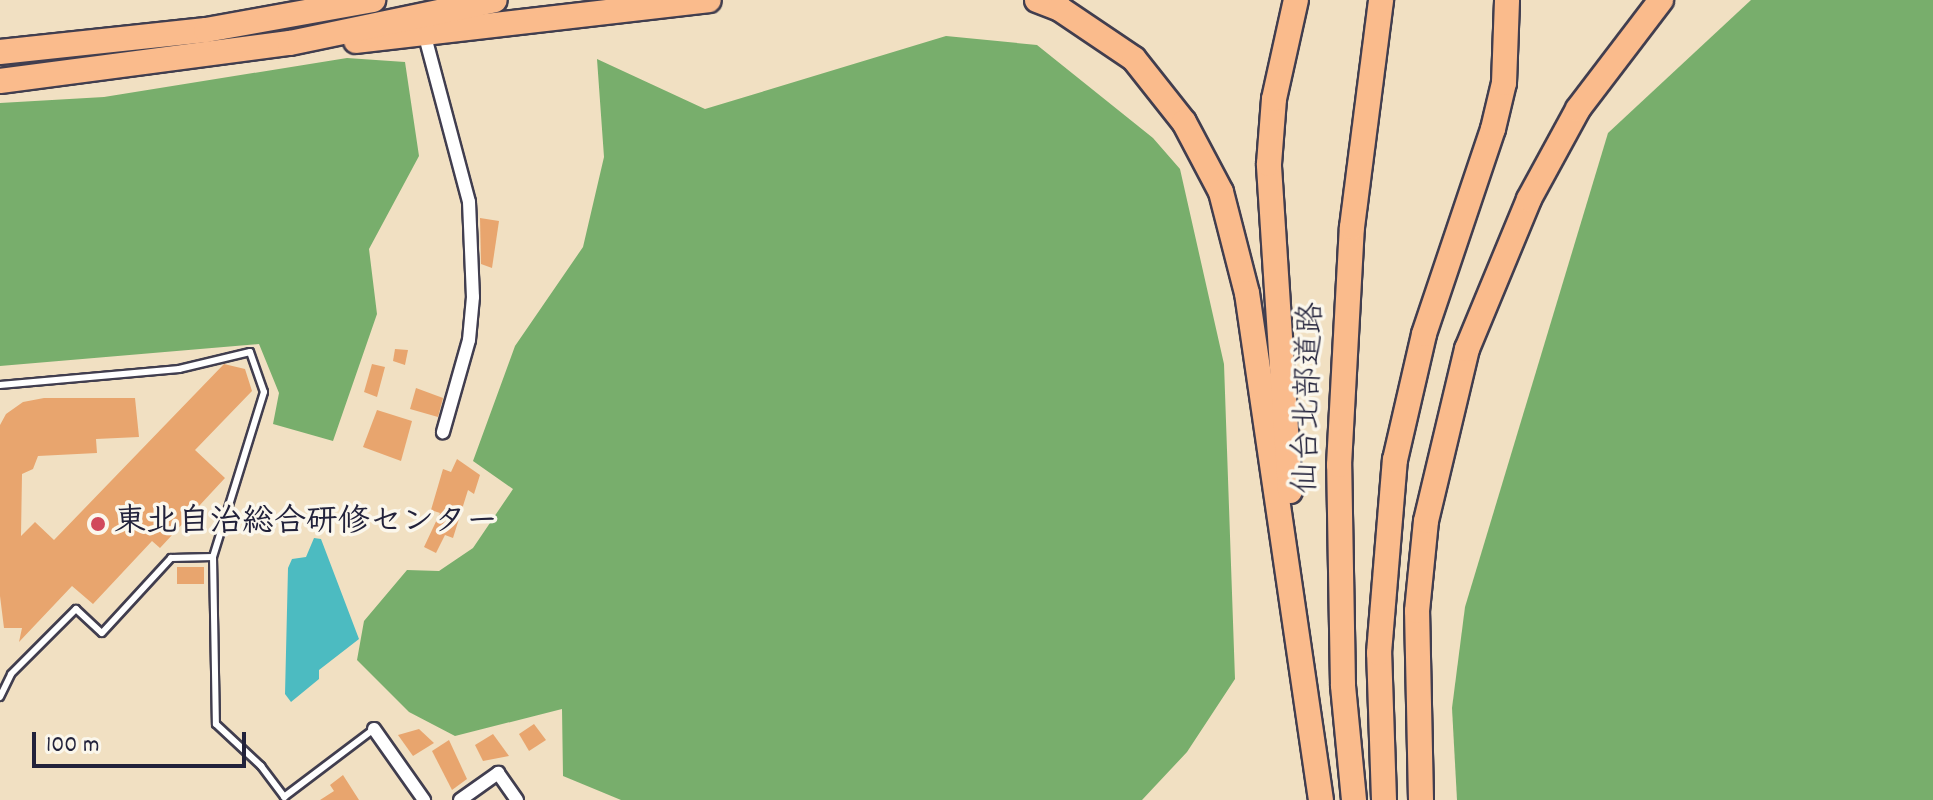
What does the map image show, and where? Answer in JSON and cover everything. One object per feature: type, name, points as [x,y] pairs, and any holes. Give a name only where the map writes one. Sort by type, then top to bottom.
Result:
[{"type":"highway","points":[[131,39],[317,0]]},
{"type":"highway","points":[[0,52],[131,39],[373,0]]},
{"type":"highway","points":[[0,81],[290,43],[495,0]]},
{"type":"highway","points":[[290,43],[377,41],[709,0]]},
{"type":"highway","points":[[1037,0],[1072,16],[1134,59],[1184,122],[1221,192],[1247,293],[1321,800]]},
{"type":"highway","points":[[1296,0],[1274,99],[1269,230],[1301,653]]},
{"type":"highway","name":"仙台北部道路","points":[[1354,800],[1338,581],[1340,435],[1352,227],[1381,0]]},
{"type":"highway","points":[[1384,800],[1379,653],[1395,460],[1424,334],[1493,129],[1508,38],[1507,0]]},
{"type":"highway","points":[[1421,800],[1417,611],[1425,536],[1444,431],[1467,349],[1529,199],[1571,122],[1619,50],[1661,0]]},
{"type":"street","points":[[427,44],[469,202],[473,297],[469,340],[443,432]]},
{"type":"street","points":[[374,729],[424,800]]},
{"type":"street","points":[[460,800],[498,773],[517,800]]},
{"type":"lane","points":[[0,385],[179,369],[250,352],[264,392],[213,557],[216,724],[261,766],[284,797],[374,729]]},
{"type":"lane","points":[[0,697],[11,674],[76,609],[102,633],[171,558],[213,557]]},
{"type":"green space","points":[[1751,0],[1933,0],[1933,800],[1457,800],[1452,708],[1465,607],[1608,133]]},
{"type":"green space","points":[[946,36],[1037,45],[1153,138],[1180,169],[1224,364],[1235,679],[1187,752],[1142,800],[621,800],[563,776],[562,709],[455,736],[409,712],[357,660],[364,621],[407,570],[439,571],[473,548],[513,489],[473,461],[515,346],[583,247],[604,157],[597,59],[705,109]]},
{"type":"green space","points":[[347,58],[405,62],[419,156],[369,249],[377,314],[333,441],[273,424],[279,393],[259,344],[0,366],[0,103],[104,97]]},
{"type":"water","points":[[314,538],[321,539],[359,639],[319,670],[319,679],[291,702],[285,694],[288,568],[292,559],[306,557]]},
{"type":"building","points":[[480,218],[499,221],[492,268],[481,264]]},
{"type":"building","points":[[395,349],[408,350],[405,365],[393,361]]},
{"type":"building","points":[[224,364],[245,369],[252,391],[195,450],[225,478],[160,548],[152,541],[93,604],[72,586],[19,642],[22,628],[4,628],[0,596],[0,425],[6,414],[23,402],[44,398],[135,398],[139,437],[96,439],[97,453],[38,456],[33,469],[22,474],[21,536],[35,522],[54,540]]},
{"type":"building","points":[[372,364],[385,367],[377,397],[364,392]]},
{"type":"building","points":[[416,388],[443,398],[438,417],[410,409]]},
{"type":"building","points":[[377,410],[412,421],[401,461],[363,447]]},
{"type":"building","points":[[457,459],[480,475],[474,494],[468,490],[453,538],[445,535],[436,553],[424,547],[440,513],[431,510],[443,469],[451,472]]},
{"type":"building","points":[[177,567],[204,567],[204,584],[177,584]]},
{"type":"building","points":[[534,724],[546,740],[529,751],[519,734]]},
{"type":"building","points":[[419,729],[434,743],[413,756],[398,735]]},
{"type":"building","points":[[493,734],[509,756],[483,761],[475,745]]},
{"type":"building","points":[[449,740],[467,779],[452,790],[432,751]]},
{"type":"building","points":[[343,775],[359,800],[320,800],[334,791],[330,785]]},
{"type":"place","name":"東北自治総合研修センター","points":[[98,524]]}]
